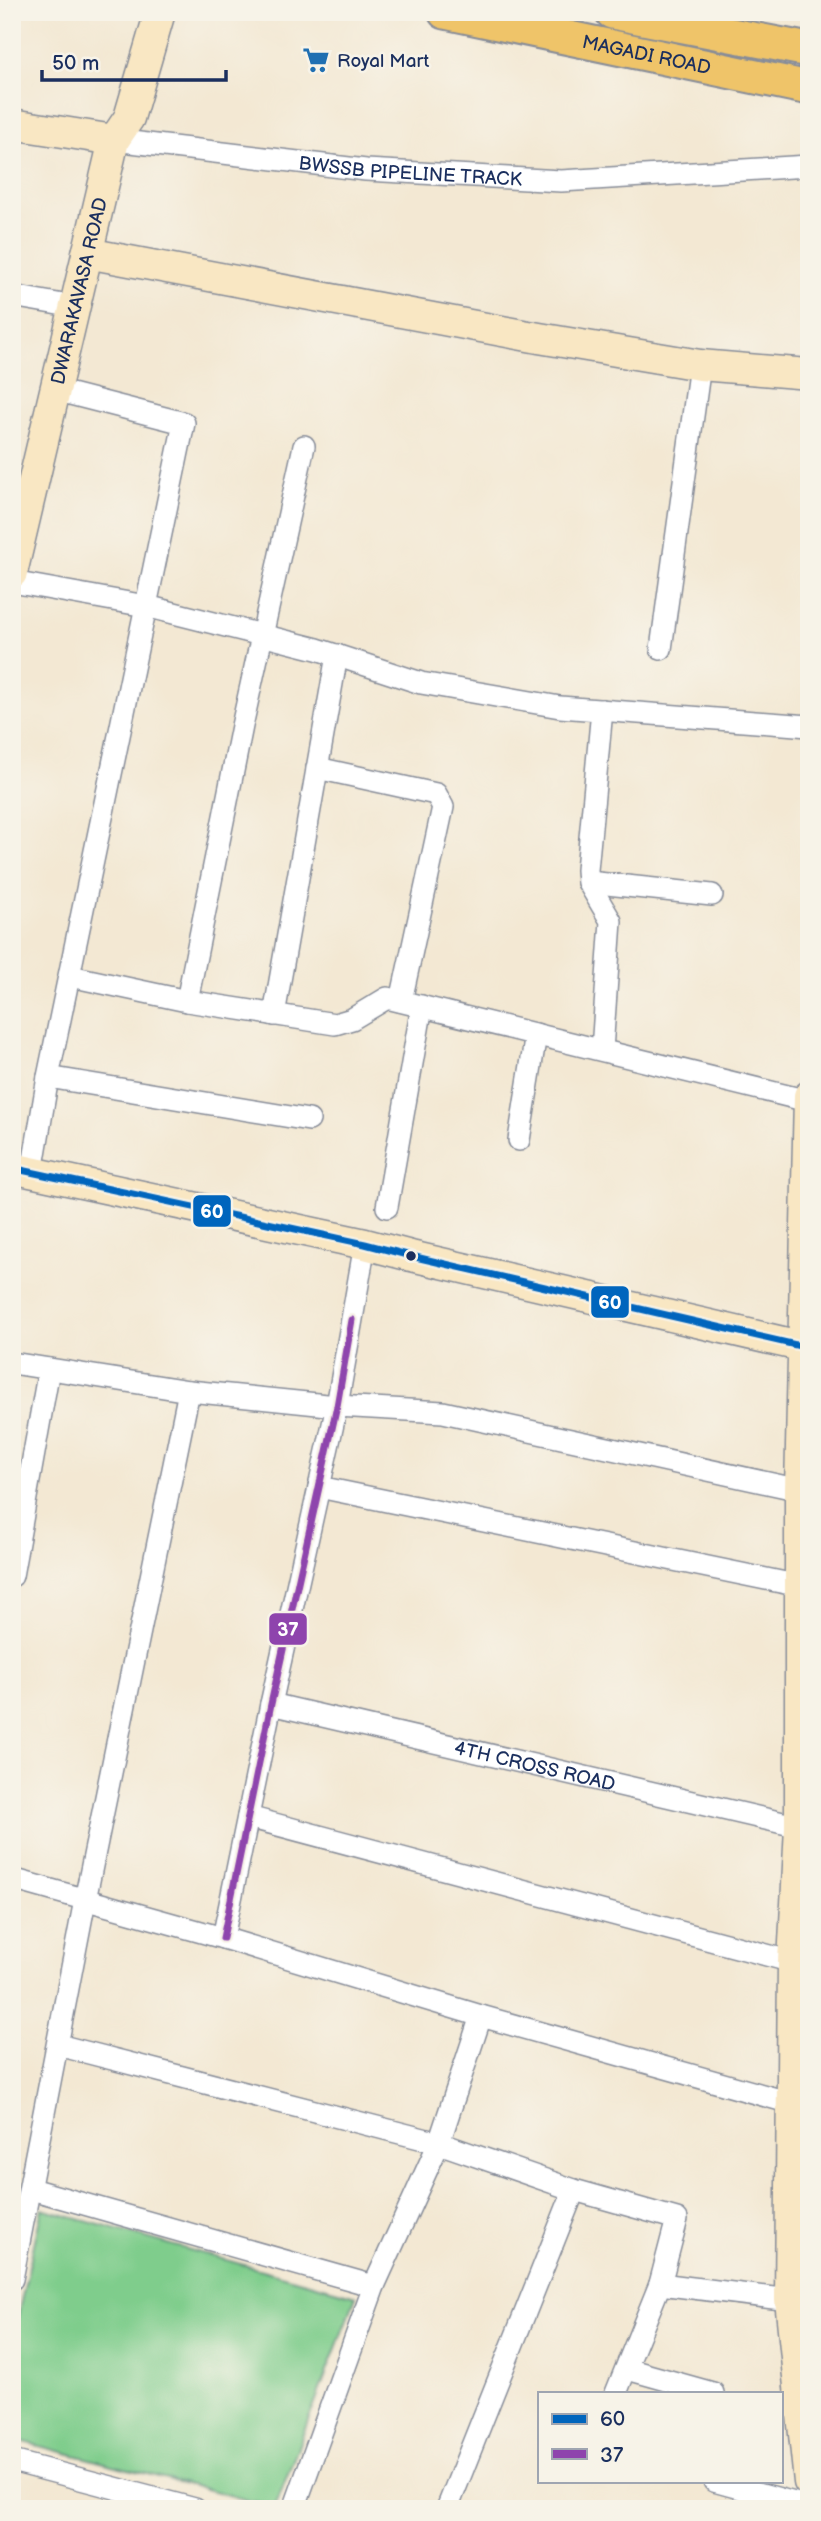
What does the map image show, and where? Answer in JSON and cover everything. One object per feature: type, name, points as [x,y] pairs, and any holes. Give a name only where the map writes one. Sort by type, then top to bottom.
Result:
[{"type":"main road","name":"MAGADI ROAD","points":[[445,12],[809,88]]},
{"type":"main road","name":"MAGADI ROAD","points":[[612,12],[809,50]]},
{"type":"street","name":"DWARAKAVASA ROAD","points":[[12,573],[114,140],[129,118],[160,12]]},
{"type":"street","name":"BWSSB PIPELINE TRACK","points":[[12,124],[114,140],[366,170],[561,181],[809,166]]},
{"type":"street","points":[[87,253],[539,338],[700,365],[809,374]]},
{"type":"street","points":[[12,296],[75,307]]},
{"type":"street","points":[[661,649],[700,365]]},
{"type":"street","points":[[55,390],[184,423],[70,976],[48,1077],[22,1170],[365,1244],[806,1348]]},
{"type":"street","points":[[187,1001],[261,635],[304,446]]},
{"type":"street","points":[[12,582],[146,606],[337,655],[421,683],[560,707],[809,726]]},
{"type":"street","points":[[274,1015],[337,655]]},
{"type":"street","points":[[602,710],[587,870],[588,882],[611,921],[602,1050]]},
{"type":"street","points":[[317,768],[436,794],[443,807],[401,1001]]},
{"type":"street","points":[[588,882],[712,895]]},
{"type":"street","points":[[70,976],[187,1001],[335,1024],[352,1019],[387,998],[602,1050],[808,1108],[806,1348],[800,1490],[800,1586],[805,1699],[793,1962],[791,2103],[800,2249],[790,2300],[791,2415],[809,2482]]},
{"type":"street","points":[[387,1207],[422,1006]]},
{"type":"street","points":[[519,1140],[536,1034]]},
{"type":"street","points":[[48,1077],[309,1120]]},
{"type":"street","points":[[223,1938],[337,1406],[365,1244]]},
{"type":"street","points":[[12,1363],[189,1391],[337,1406],[443,1412],[800,1490]]},
{"type":"street","points":[[12,1576],[49,1369]]},
{"type":"street","points":[[12,2279],[85,1900],[189,1391]]},
{"type":"street","points":[[319,1487],[800,1586]]},
{"type":"street","name":"4TH CROSS ROAD","points":[[271,1704],[800,1827]]},
{"type":"street","points":[[248,1817],[793,1962]]},
{"type":"street","points":[[12,1879],[791,2103]]},
{"type":"street","points":[[294,2509],[374,2286],[439,2143],[481,2016]]},
{"type":"street","points":[[58,2045],[439,2143],[574,2190],[677,2219],[660,2284],[616,2392]]},
{"type":"street","points":[[31,2189],[374,2286]]},
{"type":"street","points":[[447,2509],[574,2190]]},
{"type":"street","points":[[660,2284],[790,2300]]},
{"type":"street","points":[[626,2369],[709,2392]]},
{"type":"street","points":[[12,2461],[195,2509]]},
{"type":"street","points":[[718,2482],[809,2507]]},
{"type":"green space","points":[[42,2209],[356,2296],[275,2507],[12,2439],[12,2341]]},
{"type":"transit line","name":"60","points":[[12,1168],[365,1244],[809,1348]]},
{"type":"transit line","name":"37","points":[[223,1938],[337,1406],[352,1320]]},
{"type":"place","name":"Royal Mart","points":[[316,60]]}]
